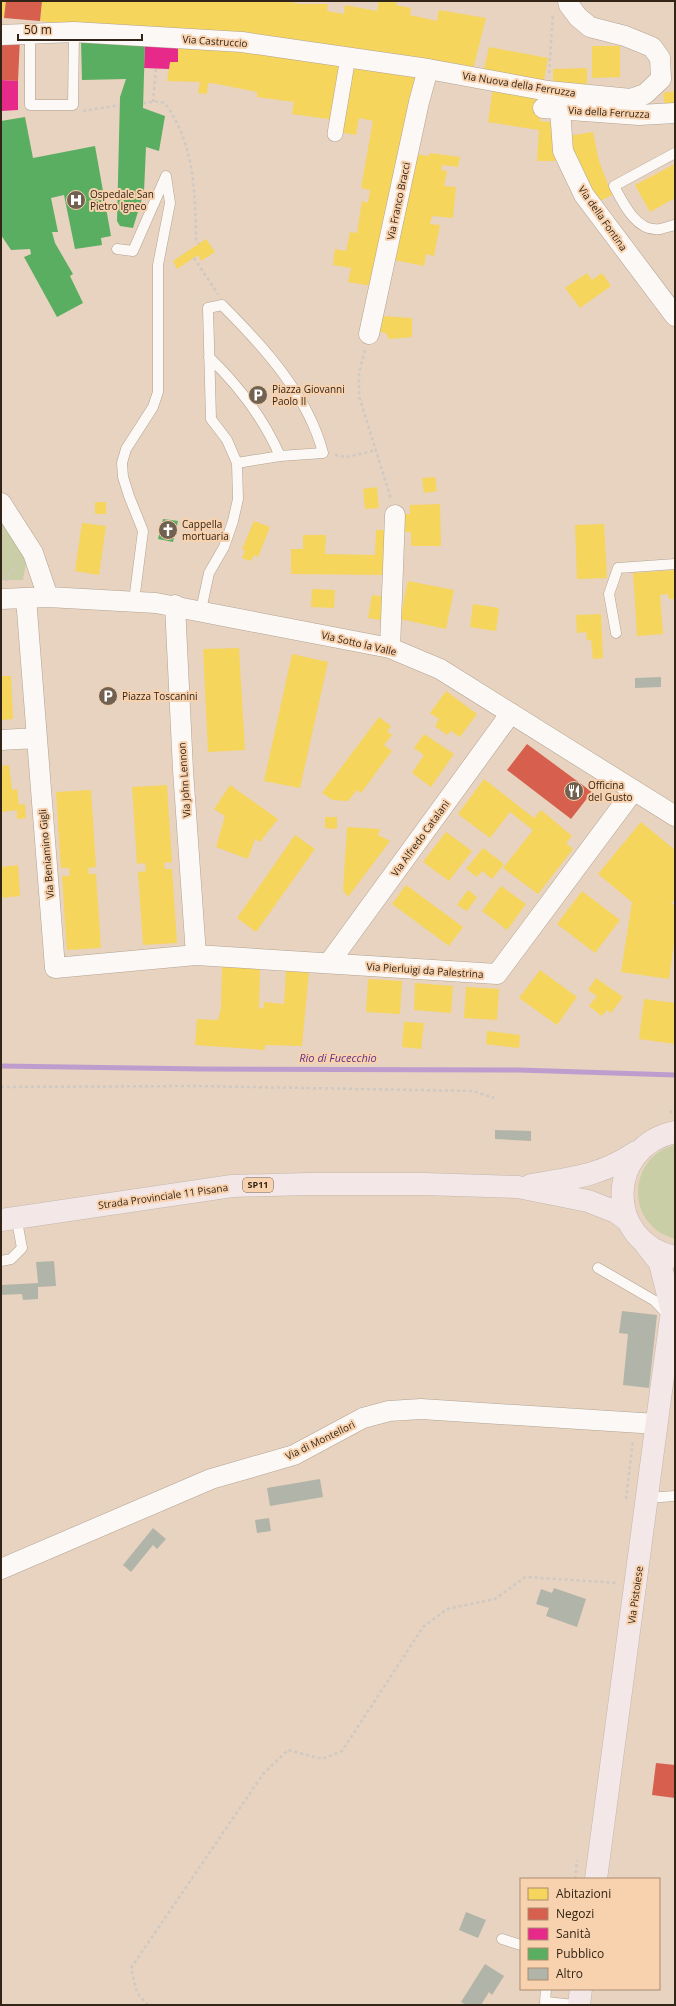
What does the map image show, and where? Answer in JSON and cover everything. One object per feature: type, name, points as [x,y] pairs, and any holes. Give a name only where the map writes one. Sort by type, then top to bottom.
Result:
[{"type":"main road","name":"Strada Provinciale 11 Pisana","points":[[518,1187],[602,1171],[618,1164],[663,1135]]},
{"type":"main road","points":[[627,1220],[622,1201],[624,1182],[630,1164],[663,1135]]},
{"type":"main road","name":"Strada Provinciale 11 Pisana","points":[[9,1218],[232,1186],[308,1184],[424,1184],[518,1187],[588,1201],[616,1212],[627,1220]]},
{"type":"main road","name":"Via Pistoiese","points":[[596,1878],[673,1311],[660,1263],[627,1220]]},
{"type":"main road","points":[[644,1242],[658,1251],[675,1257]]},
{"type":"main road","points":[[579,2005],[581,1990]]},
{"type":"street","name":"Via Nuova della Ferruzza","points":[[428,69],[548,91],[631,99],[645,94],[661,79],[660,58],[652,47],[625,36],[590,27],[578,16],[569,3]]},
{"type":"street","name":"Via Castruccio","points":[[1,35],[74,32],[242,42],[428,69]]},
{"type":"street","points":[[335,134],[348,57]]},
{"type":"street","name":"Via Franco Bracci","points":[[369,334],[417,108],[428,69]]},
{"type":"street","name":"Via della Ferruzza","points":[[552,108],[639,115],[675,114]]},
{"type":"street","name":"Via della Fontina","points":[[552,108],[562,151],[584,195],[675,316]]},
{"type":"street","points":[[1,503],[33,553],[48,597]]},
{"type":"street","points":[[390,648],[395,515]]},
{"type":"street","name":"Via Sotto la Valle","points":[[2,599],[48,597],[134,601],[175,605],[390,648],[440,670],[675,816]]},
{"type":"street","name":"Via Beniamino Gigli","points":[[26,598],[55,968],[196,955]]},
{"type":"street","name":"Via John Lennon","points":[[175,605],[183,770],[196,955]]},
{"type":"street","name":"Via Alfredo Catalani","points":[[329,963],[511,713]]},
{"type":"street","points":[[1,740],[36,738]]},
{"type":"street","name":"Via Pierluigi da Palestrina","points":[[196,955],[497,974],[634,790]]},
{"type":"street","name":"Via di Montellori","points":[[1,1570],[212,1479],[294,1455],[363,1418],[389,1410],[421,1409],[657,1424]]},
{"type":"lane","points":[[30,34],[30,105],[73,105],[74,32]]},
{"type":"lane","points":[[675,153],[614,186],[623,203],[640,225],[658,230],[675,225]]},
{"type":"lane","points":[[117,249],[133,252],[166,176],[170,203],[158,265],[158,392],[153,407],[126,449],[122,463],[123,477],[143,531],[134,601]]},
{"type":"lane","points":[[201,610],[209,573],[224,547],[233,521],[238,499],[237,463],[226,440],[211,419],[208,308],[222,305],[250,333],[283,374],[308,413],[319,437],[323,453],[280,456],[237,463]]},
{"type":"lane","points":[[209,357],[231,378],[254,407],[271,434],[280,456]]},
{"type":"lane","points":[[616,633],[609,594],[618,568],[675,564]]},
{"type":"lane","points":[[1,1260],[11,1259],[22,1248],[9,1218]]},
{"type":"lane","points":[[598,1268],[673,1311]]},
{"type":"lane","points":[[647,1498],[675,1496]]},
{"type":"lane","points":[[502,1939],[520,1945]]},
{"type":"lane","points":[[546,1990],[545,2002],[575,2005]]},
{"type":"path","points":[[549,76],[553,10],[569,3]]},
{"type":"path","points":[[153,102],[156,68]]},
{"type":"path","points":[[143,103],[159,102],[166,104],[177,123],[187,150],[195,186],[196,239],[199,244]]},
{"type":"path","points":[[81,112],[120,105]]},
{"type":"path","points":[[194,258],[217,291],[222,305]]},
{"type":"path","points":[[369,334],[359,373],[359,396],[395,515]]},
{"type":"path","points":[[323,453],[347,457],[376,450]]},
{"type":"path","points":[[1,537],[7,543]]},
{"type":"path","points":[[1,548],[4,541]]},
{"type":"path","points":[[2,599],[7,577],[18,562],[17,558]]},
{"type":"path","points":[[1,1087],[194,1086],[473,1091],[494,1098]]},
{"type":"path","points":[[148,2005],[137,1993],[131,1968],[263,1774],[288,1750],[322,1759],[342,1751],[423,1627],[447,1609],[495,1599],[525,1577],[636,1584]]},
{"type":"green space","points":[[1,515],[27,557],[23,580],[1,580]]},
{"type":"green space","points":[[675,1145],[675,1239],[662,1234],[651,1225],[643,1214],[639,1203],[638,1190],[640,1178],[645,1167],[653,1157],[663,1150]]},
{"type":"building: Abitazioni","points":[[1,1],[6,1],[4,18],[1,17]]},
{"type":"building: Abitazioni","points":[[42,1],[284,1],[300,4],[328,4],[327,11],[344,14],[345,5],[377,11],[379,1],[397,1],[396,5],[411,8],[410,15],[437,21],[439,10],[486,18],[473,69],[40,21]]},
{"type":"building: Abitazioni","points":[[178,43],[421,73],[378,287],[348,282],[351,268],[333,265],[335,249],[346,251],[350,232],[357,233],[362,201],[368,203],[370,190],[361,188],[373,121],[359,118],[356,135],[333,131],[335,120],[292,114],[294,102],[257,97],[257,92],[208,83],[207,94],[198,93],[200,82],[167,81],[170,62],[178,62]]},
{"type":"building: Abitazioni","points":[[592,46],[620,46],[620,77],[592,78]]},
{"type":"building: Abitazioni","points":[[489,47],[548,58],[543,86],[483,74]]},
{"type":"building: Abitazioni","points":[[587,68],[587,86],[553,87],[553,69]]},
{"type":"building: Abitazioni","points":[[493,88],[544,96],[540,121],[559,123],[558,161],[537,161],[539,130],[488,122]]},
{"type":"building: Abitazioni","points":[[675,91],[675,107],[665,108],[663,93]]},
{"type":"building: Abitazioni","points":[[593,132],[599,161],[612,195],[598,202],[574,164],[568,136]]},
{"type":"building: Abitazioni","points":[[430,153],[460,157],[458,167],[442,165],[441,170],[447,171],[444,186],[456,187],[453,218],[432,216],[430,224],[440,225],[434,256],[426,254],[424,266],[394,260],[414,154],[429,156]]},
{"type":"building: Abitazioni","points":[[675,164],[675,198],[650,212],[635,185]]},
{"type":"building: Abitazioni","points":[[206,239],[215,252],[201,261],[198,255],[177,269],[173,261]]},
{"type":"building: Abitazioni","points":[[587,273],[592,280],[602,273],[611,286],[580,308],[565,288]]},
{"type":"building: Abitazioni","points":[[381,316],[412,318],[412,337],[389,339],[386,333],[377,331]]},
{"type":"building: Abitazioni","points":[[435,477],[437,491],[424,493],[422,478]]},
{"type":"building: Abitazioni","points":[[377,487],[379,508],[365,509],[363,489]]},
{"type":"building: Abitazioni","points":[[95,502],[106,502],[106,514],[95,514]]},
{"type":"building: Abitazioni","points":[[440,504],[441,546],[411,546],[411,532],[405,532],[404,514],[410,514],[410,505]]},
{"type":"building: Abitazioni","points":[[254,521],[270,527],[258,557],[254,555],[251,561],[242,558],[245,550],[242,549]]},
{"type":"building: Abitazioni","points":[[82,523],[106,526],[99,575],[75,571]]},
{"type":"building: Abitazioni","points":[[604,524],[607,578],[577,579],[575,525]]},
{"type":"building: Abitazioni","points":[[376,530],[389,530],[388,575],[291,574],[291,549],[303,549],[303,535],[326,535],[325,554],[375,555]]},
{"type":"building: Abitazioni","points":[[675,570],[675,599],[669,599],[668,594],[660,595],[663,634],[637,636],[633,573]]},
{"type":"building: Abitazioni","points":[[408,581],[454,590],[446,629],[400,619]]},
{"type":"building: Abitazioni","points":[[312,589],[335,590],[334,608],[311,607]]},
{"type":"building: Abitazioni","points":[[372,595],[386,597],[387,621],[368,618]]},
{"type":"building: Abitazioni","points":[[473,604],[499,608],[496,631],[470,627]]},
{"type":"building: Abitazioni","points":[[601,614],[603,658],[593,659],[591,640],[587,640],[586,632],[577,633],[576,615]]},
{"type":"building: Abitazioni","points":[[239,648],[245,750],[208,752],[203,649]]},
{"type":"building: Abitazioni","points":[[292,654],[328,662],[300,788],[264,781]]},
{"type":"building: Abitazioni","points":[[1,676],[11,676],[13,719],[1,720]]},
{"type":"building: Abitazioni","points":[[446,691],[477,714],[460,737],[451,731],[447,735],[435,726],[439,719],[430,713]]},
{"type":"building: Abitazioni","points":[[379,717],[391,726],[387,731],[392,735],[384,745],[392,751],[361,793],[357,790],[348,801],[333,800],[322,793]]},
{"type":"building: Abitazioni","points":[[424,734],[454,754],[431,787],[412,773],[424,755],[414,748]]},
{"type":"building: Abitazioni","points":[[9,765],[12,790],[17,789],[19,805],[25,804],[26,818],[17,819],[17,810],[1,812],[1,766]]},
{"type":"building: Abitazioni","points":[[484,779],[534,818],[541,810],[572,836],[566,843],[573,849],[538,894],[503,868],[533,830],[510,812],[490,838],[458,814]]},
{"type":"building: Abitazioni","points":[[167,785],[172,862],[164,863],[165,869],[172,869],[177,943],[143,945],[138,872],[146,871],[145,863],[137,864],[132,787]]},
{"type":"building: Abitazioni","points":[[230,785],[278,819],[260,842],[255,839],[248,859],[216,847],[225,816],[214,809]]},
{"type":"building: Abitazioni","points":[[91,790],[96,867],[88,868],[89,874],[96,874],[101,948],[67,950],[62,876],[70,876],[69,868],[61,868],[56,792]]},
{"type":"building: Abitazioni","points":[[325,817],[337,817],[337,829],[325,828]]},
{"type":"building: Abitazioni","points":[[641,822],[675,850],[675,899],[671,904],[675,905],[675,936],[669,979],[621,972],[632,902],[598,874]]},
{"type":"building: Abitazioni","points":[[347,827],[380,829],[378,835],[390,841],[348,897],[343,890]]},
{"type":"building: Abitazioni","points":[[446,832],[472,851],[449,881],[423,862]]},
{"type":"building: Abitazioni","points":[[295,835],[315,849],[256,932],[237,918]]},
{"type":"building: Abitazioni","points":[[483,848],[504,864],[492,879],[482,871],[477,877],[466,869]]},
{"type":"building: Abitazioni","points":[[18,865],[20,896],[1,898],[1,867]]},
{"type":"building: Abitazioni","points":[[406,885],[463,927],[449,946],[392,904]]},
{"type":"building: Abitazioni","points":[[501,886],[526,904],[507,930],[482,911]]},
{"type":"building: Abitazioni","points":[[468,890],[477,897],[467,911],[457,905]]},
{"type":"building: Abitazioni","points":[[582,891],[620,920],[595,953],[557,924]]},
{"type":"building: Abitazioni","points":[[222,967],[260,968],[259,1009],[264,1007],[264,1002],[284,1004],[286,970],[309,972],[302,1046],[265,1045],[265,1050],[195,1045],[197,1019],[218,1020],[221,1008]]},
{"type":"building: Abitazioni","points":[[540,970],[577,997],[557,1025],[519,998]]},
{"type":"building: Abitazioni","points":[[596,978],[623,997],[611,1013],[607,1010],[602,1016],[589,1006],[597,996],[588,990]]},
{"type":"building: Abitazioni","points":[[368,979],[402,981],[400,1014],[366,1012]]},
{"type":"building: Abitazioni","points":[[415,983],[453,986],[451,1013],[414,1010]]},
{"type":"building: Abitazioni","points":[[466,987],[499,989],[497,1020],[464,1018]]},
{"type":"building: Abitazioni","points":[[644,999],[675,1003],[675,1044],[639,1039]]},
{"type":"building: Abitazioni","points":[[404,1022],[424,1023],[421,1049],[402,1047]]},
{"type":"building: Abitazioni","points":[[487,1031],[520,1035],[519,1048],[486,1044]]},
{"type":"building: Negozi","points":[[6,1],[42,1],[40,21],[4,18]]},
{"type":"building: Negozi","points":[[20,38],[18,81],[1,80],[1,39]]},
{"type":"building: Negozi","points":[[527,744],[592,792],[571,819],[507,770]]},
{"type":"building: Negozi","points":[[656,1763],[675,1765],[675,1798],[652,1795]]},
{"type":"building: Sanità","points":[[145,42],[178,43],[178,62],[170,62],[169,69],[144,68]]},
{"type":"building: Sanità","points":[[1,80],[18,81],[18,110],[1,111]]},
{"type":"building: Pubblico","points":[[81,40],[145,42],[143,108],[165,116],[159,151],[146,147],[144,192],[133,228],[120,226],[117,221],[120,97],[126,79],[82,80]]},
{"type":"building: Pubblico","points":[[25,117],[33,158],[95,146],[111,236],[101,238],[102,245],[75,249],[64,195],[51,198],[58,232],[52,232],[55,243],[73,274],[70,276],[83,303],[57,317],[24,257],[31,254],[30,249],[11,250],[1,235],[1,121]]},
{"type":"building: Pubblico","name":"Cappella mortuaria","points":[[163,519],[178,521],[173,542],[158,539]]},
{"type":"building: Altro","points":[[661,677],[661,687],[635,688],[635,678]]},
{"type":"building: Altro","points":[[495,1130],[531,1131],[531,1141],[495,1139]]},
{"type":"building: Altro","points":[[54,1261],[56,1286],[38,1287],[38,1299],[23,1300],[22,1294],[1,1295],[1,1285],[38,1283],[36,1262]]},
{"type":"building: Altro","points":[[622,1311],[657,1315],[649,1388],[623,1385],[628,1334],[619,1333]]},
{"type":"building: Altro","points":[[320,1479],[323,1497],[270,1506],[267,1488]]},
{"type":"building: Altro","points":[[269,1518],[271,1531],[257,1533],[255,1520]]},
{"type":"building: Altro","points":[[153,1528],[166,1539],[157,1549],[153,1545],[131,1572],[123,1565]]},
{"type":"building: Altro","points":[[554,1588],[586,1599],[577,1627],[546,1616],[549,1608],[536,1604],[541,1589],[552,1593]]},
{"type":"building: Altro","points":[[466,1912],[486,1920],[478,1938],[459,1930]]},
{"type":"building: Altro","points":[[485,1964],[504,1976],[492,1995],[489,1992],[481,2005],[466,2005],[461,2002]]},
{"type":"waterway","name":"Rio di Fucecchio","points":[[1,1066],[203,1069],[519,1070],[675,1075]]},
{"type":"place","name":"Ospedale San Pietro Igneo","points":[[76,200]]},
{"type":"place","name":"Piazza Giovanni Paolo II","points":[[258,395]]},
{"type":"place","name":"Cappella mortuaria","points":[[168,530]]},
{"type":"place","name":"Piazza Toscanini","points":[[108,696]]},
{"type":"place","name":"Officina del Gusto","points":[[574,791]]}]
